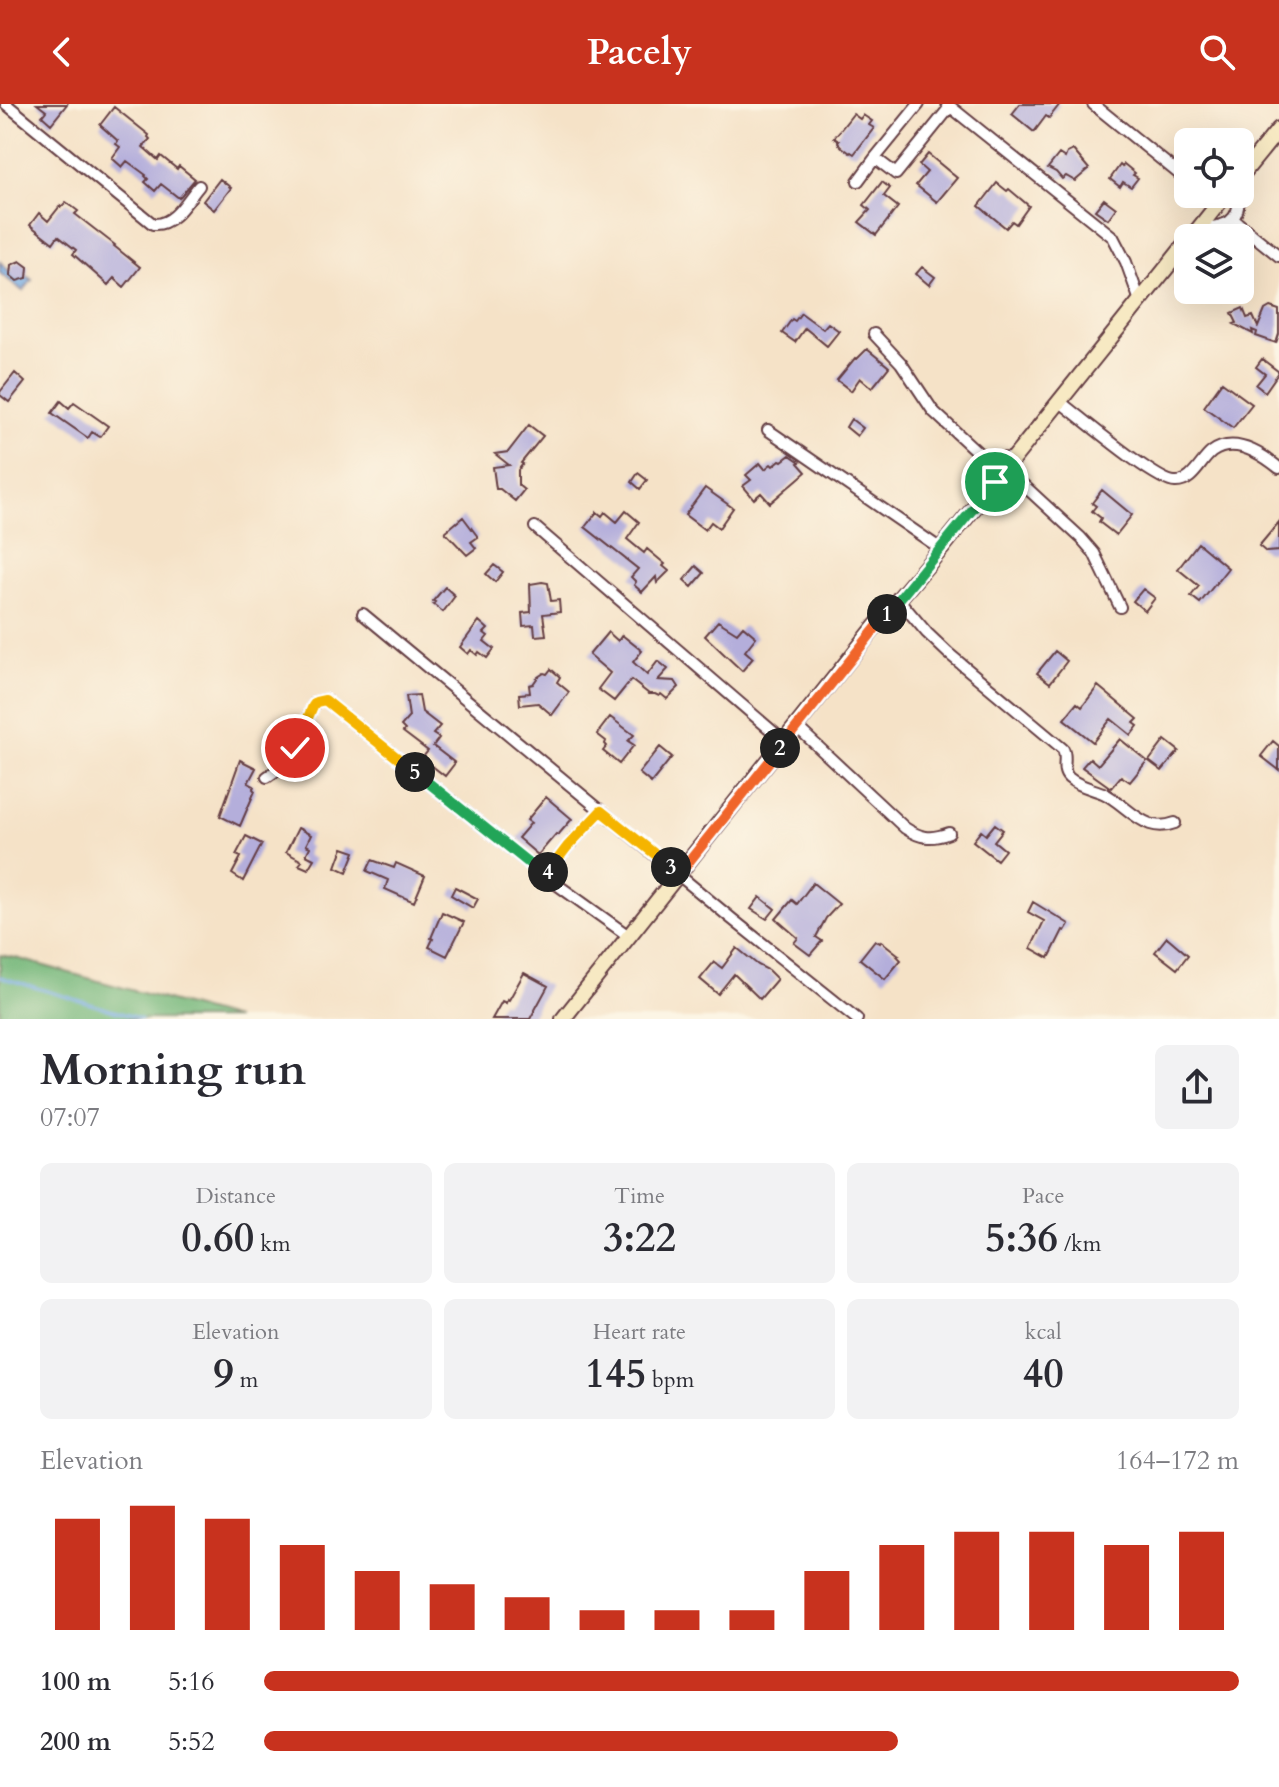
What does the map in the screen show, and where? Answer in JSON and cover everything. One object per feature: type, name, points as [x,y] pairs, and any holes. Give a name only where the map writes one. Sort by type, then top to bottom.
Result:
[{"type":"street","points":[[6,104],[153,224],[163,225],[171,220],[199,186]]},
{"type":"street","points":[[858,181],[919,104]]},
{"type":"street","points":[[1093,104],[1174,170]]},
{"type":"street","points":[[875,158],[896,174],[948,105],[1113,237],[1140,301]]},
{"type":"street","points":[[1254,160],[1279,129]]},
{"type":"street","points":[[1202,224],[1215,208]]},
{"type":"street","points":[[1226,224],[1233,219],[1238,208]]},
{"type":"street","points":[[1233,219],[1279,256]]},
{"type":"street","points":[[563,1019],[1174,258]]},
{"type":"street","points":[[874,334],[901,363],[933,411],[985,459],[995,482]]},
{"type":"street","points":[[1059,401],[1150,471],[1171,482],[1184,481],[1211,453],[1229,446],[1253,450],[1279,468]]},
{"type":"street","points":[[768,430],[941,549]]},
{"type":"street","points":[[985,459],[1010,463],[1081,538],[1094,553],[1120,607]]},
{"type":"street","points":[[535,527],[785,742]]},
{"type":"street","points":[[899,600],[948,653],[1063,749],[1067,758],[1064,770],[1069,778],[1111,798],[1146,823],[1161,827],[1175,823]]},
{"type":"street","points":[[363,614],[857,1019]]},
{"type":"street","points":[[267,777],[286,762],[313,706],[325,700],[545,876],[630,937]]},
{"type":"street","points":[[797,727],[905,828],[927,838],[949,833]]},
{"type":"street","points":[[545,876],[601,811]]},
{"type":"green space","points":[[0,955],[16,958],[235,1019],[0,1019]]},
{"type":"water","points":[[0,262],[17,280],[28,277],[32,280],[23,291],[0,273]]},
{"type":"building","points":[[37,104],[67,104],[51,124],[42,116],[46,111]]},
{"type":"building","points":[[1020,104],[1060,104],[1034,132],[1012,114]]},
{"type":"building","points":[[114,107],[149,135],[150,139],[143,147],[158,160],[161,156],[195,179],[179,198],[161,184],[155,191],[145,182],[148,179],[146,175],[127,161],[122,167],[112,158],[120,147],[116,144],[118,141],[100,125]]},
{"type":"building","points":[[853,114],[860,119],[863,115],[872,121],[869,125],[874,128],[854,154],[834,138]]},
{"type":"building","points":[[1073,150],[1089,169],[1075,181],[1066,176],[1062,179],[1048,168],[1059,154],[1065,158]]},
{"type":"building","points":[[928,154],[957,178],[937,202],[916,185],[927,172],[919,165]]},
{"type":"building","points":[[1124,164],[1138,178],[1131,187],[1123,182],[1120,187],[1110,179]]},
{"type":"building","points":[[220,179],[231,188],[214,210],[203,201]]},
{"type":"building","points":[[882,182],[890,188],[884,196],[898,207],[876,235],[859,222],[870,210],[864,205]]},
{"type":"building","points":[[997,183],[1029,206],[1016,224],[1012,221],[1006,228],[979,206]]},
{"type":"building","points":[[1104,199],[1116,208],[1108,219],[1095,210]]},
{"type":"building","points":[[66,202],[78,211],[75,214],[140,267],[124,287],[114,278],[108,285],[73,254],[76,250],[58,236],[53,243],[30,225],[39,213],[48,221]]},
{"type":"building","points":[[20,261],[28,267],[27,278],[17,281],[10,275],[11,265]]},
{"type":"building","points":[[922,267],[935,277],[929,285],[916,274]]},
{"type":"building","points":[[1270,307],[1279,310],[1276,343],[1234,324],[1237,323],[1232,313],[1243,308],[1247,318],[1253,316],[1258,327],[1265,310]]},
{"type":"building","points":[[801,313],[823,329],[828,323],[839,331],[827,346],[805,328],[795,342],[782,333]]},
{"type":"building","points":[[867,349],[889,367],[872,388],[860,378],[851,391],[837,380]]},
{"type":"building","points":[[1262,359],[1279,372],[1265,392],[1256,385],[1265,374],[1256,367]]},
{"type":"building","points":[[15,373],[25,382],[9,402],[0,392]]},
{"type":"building","points":[[1222,382],[1252,404],[1233,428],[1204,407]]},
{"type":"building","points":[[61,401],[69,408],[74,402],[108,426],[100,437],[92,432],[88,438],[52,413]]},
{"type":"building","points":[[851,419],[863,428],[857,436],[846,427]]},
{"type":"building","points":[[529,425],[543,436],[521,463],[518,485],[524,490],[515,501],[496,489],[493,467],[509,465],[495,454],[508,452]]},
{"type":"building","points":[[790,455],[800,462],[806,472],[770,503],[761,493],[754,499],[743,486],[751,480],[746,475],[760,463],[765,469]]},
{"type":"building","points":[[638,473],[647,480],[640,489],[632,482]]},
{"type":"building","points":[[705,488],[733,508],[719,528],[711,522],[705,530],[685,515]]},
{"type":"building","points":[[1102,490],[1132,515],[1116,535],[1099,522],[1101,518],[1092,511],[1096,506],[1092,503]]},
{"type":"building","points":[[626,511],[639,522],[627,539],[644,553],[647,549],[669,571],[657,583],[656,577],[642,592],[631,577],[638,569],[585,527],[597,512],[602,516],[605,512],[617,522]]},
{"type":"building","points":[[463,517],[478,537],[471,542],[476,548],[467,555],[445,532]]},
{"type":"building","points":[[1279,522],[1279,551],[1266,552],[1259,546]]},
{"type":"building","points":[[1198,543],[1228,568],[1200,603],[1191,596],[1199,586],[1178,569]]},
{"type":"building","points":[[494,565],[503,572],[495,582],[486,574]]},
{"type":"building","points":[[696,566],[704,573],[692,587],[684,580]]},
{"type":"building","points":[[548,583],[551,601],[559,600],[560,612],[543,614],[546,635],[535,636],[534,625],[523,626],[522,613],[531,612],[530,584]]},
{"type":"building","points":[[445,587],[455,596],[443,612],[433,601]]},
{"type":"building","points":[[1143,589],[1155,598],[1145,611],[1133,601]]},
{"type":"building","points":[[479,621],[488,629],[484,633],[488,636],[484,641],[494,649],[487,658],[471,650],[468,654],[460,647]]},
{"type":"building","points":[[718,621],[737,633],[743,626],[756,637],[745,651],[753,658],[742,671],[705,636]]},
{"type":"building","points":[[608,632],[618,641],[622,635],[642,651],[633,662],[647,675],[658,661],[668,669],[658,680],[675,681],[679,687],[667,699],[661,694],[649,694],[631,680],[614,701],[598,689],[610,673],[589,655]]},
{"type":"building","points":[[1055,651],[1067,661],[1050,683],[1037,673]]},
{"type":"building","points":[[551,669],[560,677],[557,682],[569,692],[552,715],[538,703],[520,705],[519,694],[530,693],[529,685]]},
{"type":"building","points":[[1098,686],[1138,719],[1134,723],[1138,726],[1131,735],[1111,719],[1093,742],[1064,719],[1077,703],[1082,707]]},
{"type":"building","points":[[419,695],[422,712],[440,726],[433,734],[439,738],[433,746],[455,763],[445,776],[422,758],[428,751],[403,732],[405,730],[401,726],[409,717],[406,696]]},
{"type":"building","points":[[610,717],[634,735],[628,741],[634,745],[619,764],[603,751],[606,741],[597,734]]},
{"type":"building","points":[[1120,739],[1147,761],[1130,782],[1121,776],[1111,788],[1082,767],[1090,758],[1098,765]]},
{"type":"building","points":[[1165,740],[1179,751],[1162,771],[1149,761]]},
{"type":"building","points":[[1273,741],[1279,746],[1279,770],[1261,756]]},
{"type":"building","points":[[660,747],[672,757],[651,783],[639,773]]},
{"type":"building","points":[[240,760],[256,768],[248,783],[254,786],[255,791],[240,826],[220,816]]},
{"type":"building","points":[[546,797],[572,819],[538,855],[518,838],[531,823],[527,820]]},
{"type":"building","points":[[995,824],[1003,830],[994,841],[1005,850],[997,860],[973,841],[981,831],[986,835]]},
{"type":"building","points":[[298,828],[311,835],[306,845],[310,847],[306,855],[314,859],[308,869],[299,865],[302,861],[286,852]]},
{"type":"building","points":[[246,836],[262,844],[243,881],[232,874],[241,857],[236,855]]},
{"type":"building","points":[[343,848],[355,852],[347,872],[336,867]]},
{"type":"building","points":[[372,860],[394,868],[396,863],[425,876],[414,902],[385,889],[388,880],[367,871]]},
{"type":"building","points":[[813,883],[839,904],[826,918],[816,937],[822,941],[810,955],[794,943],[798,938],[776,919],[792,900],[797,904]]},
{"type":"building","points":[[455,887],[478,899],[473,908],[451,895]]},
{"type":"building","points":[[760,897],[775,909],[767,919],[751,909]]},
{"type":"building","points":[[1033,902],[1069,924],[1049,958],[1031,948],[1044,921],[1028,912]]},
{"type":"building","points":[[442,912],[464,922],[447,956],[429,947]]},
{"type":"building","points":[[1167,937],[1188,955],[1177,969],[1155,952]]},
{"type":"building","points":[[875,940],[881,941],[901,960],[885,979],[860,959]]},
{"type":"building","points":[[737,948],[777,979],[760,999],[734,974],[718,994],[700,979],[714,962],[722,968]]},
{"type":"building","points":[[524,973],[548,986],[530,1019],[492,1019],[502,1001],[506,1003],[509,1000]]},
{"type":"waterway","points":[[0,977],[141,1019]]},
{"type":"route","points":[[295,748],[313,706],[321,699],[325,700],[545,876],[601,811],[679,874],[875,627],[995,482]]}]
